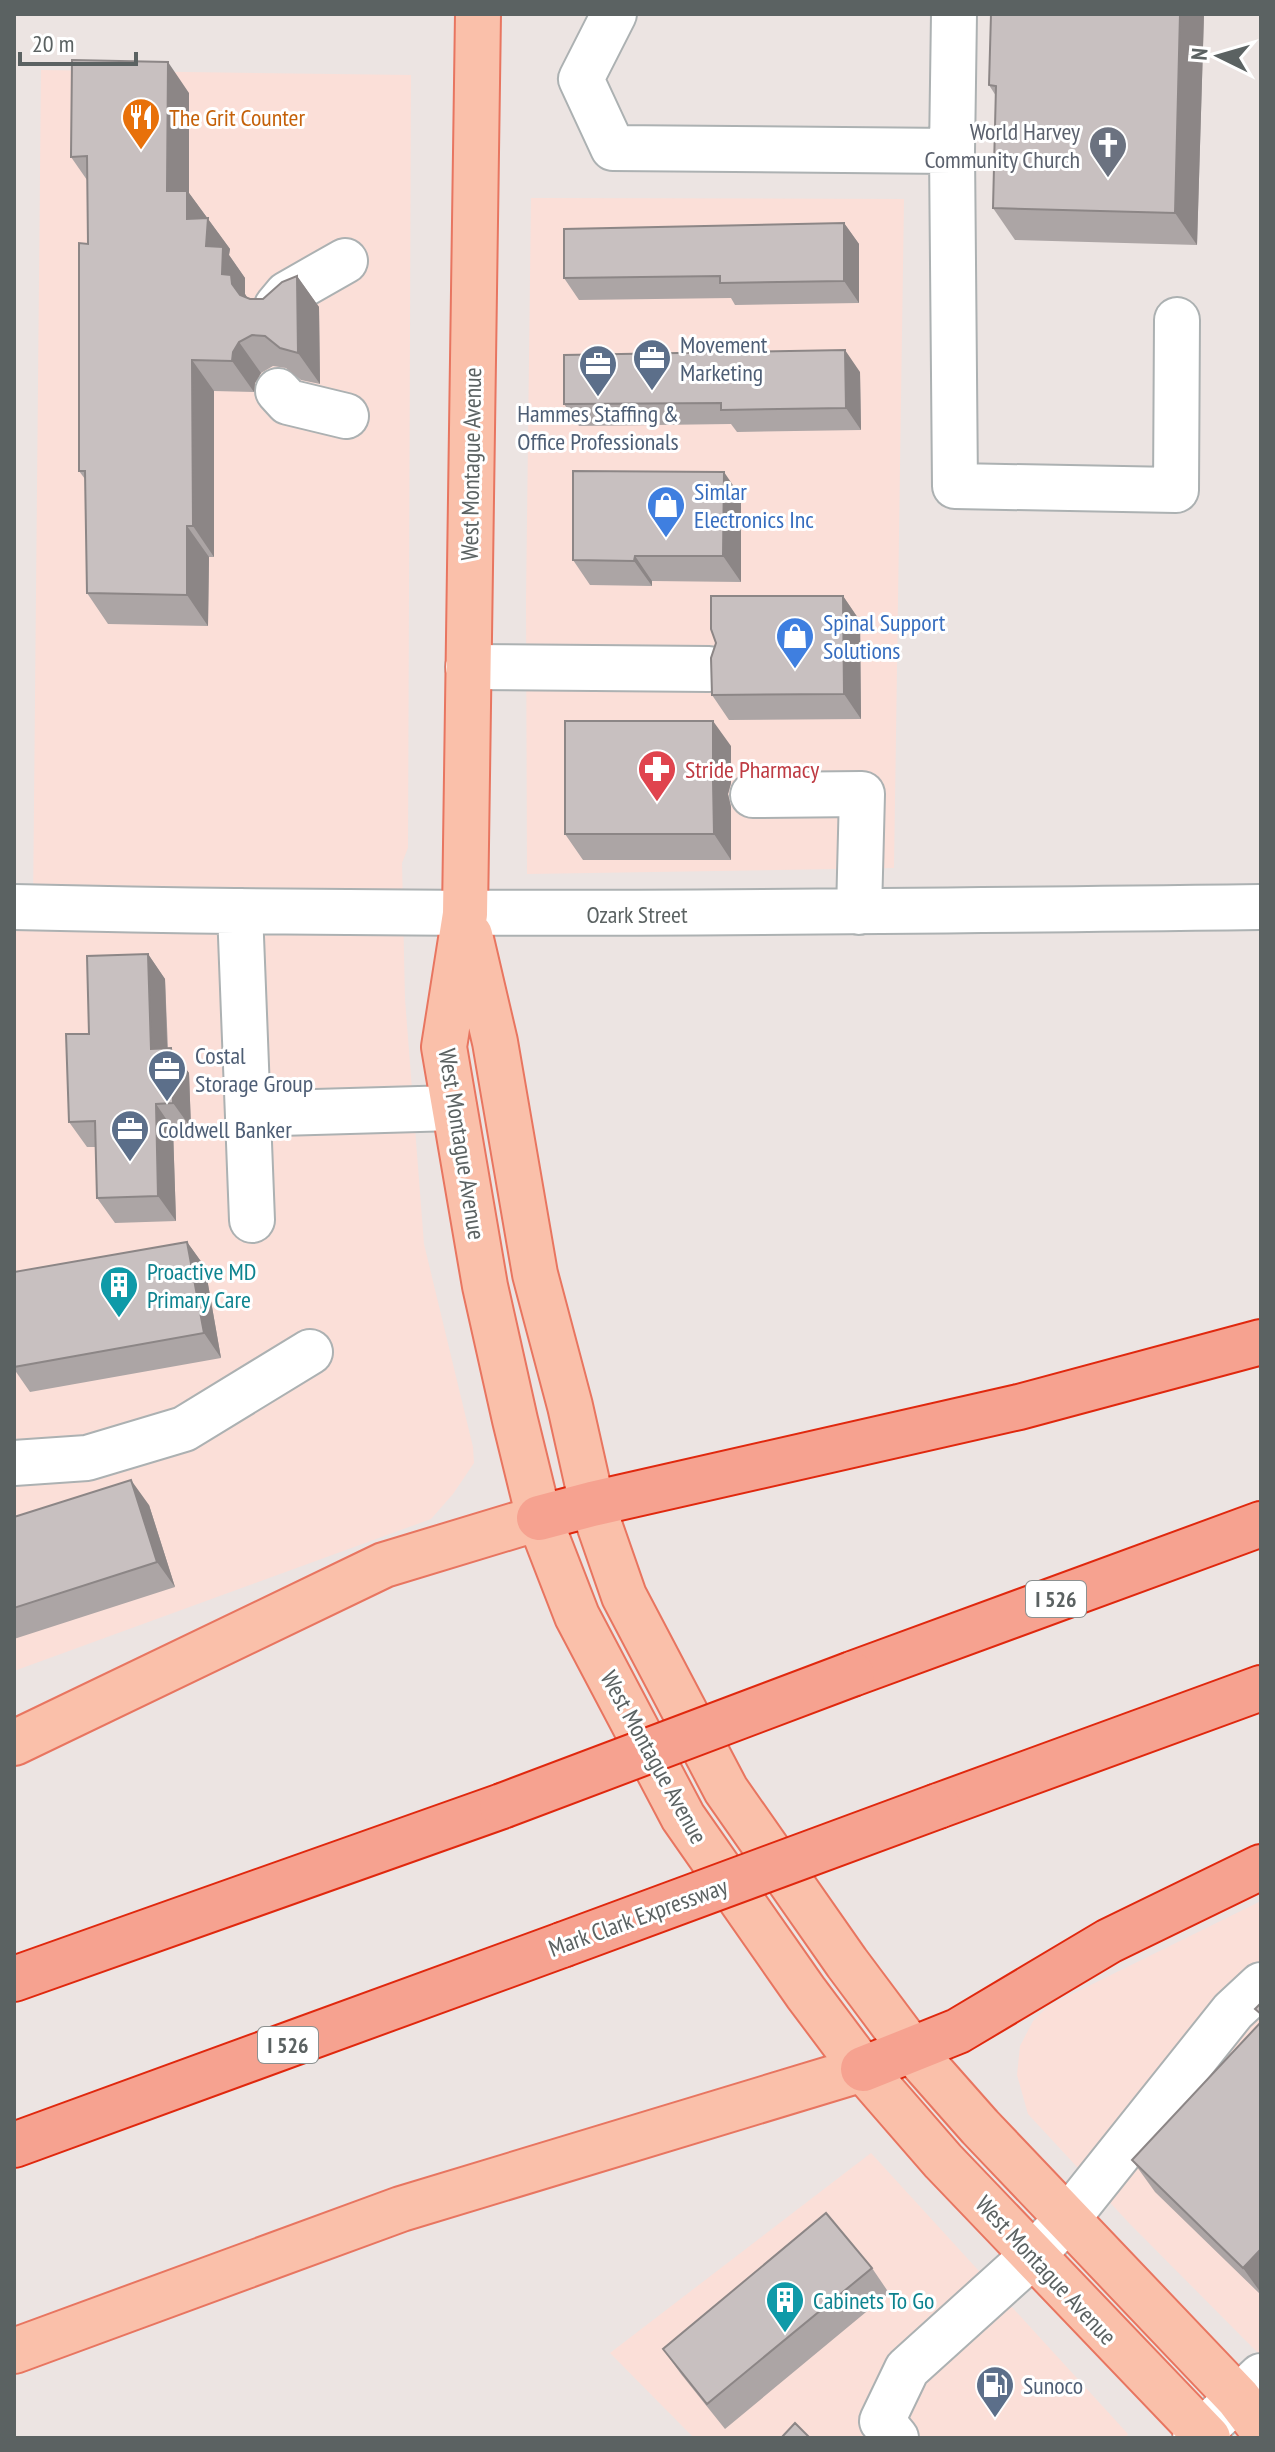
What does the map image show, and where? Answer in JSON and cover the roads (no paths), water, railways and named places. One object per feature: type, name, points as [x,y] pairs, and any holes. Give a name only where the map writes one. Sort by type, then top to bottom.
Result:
[{"type":"highway","points":[[539,1518],[1019,1407],[1261,1342]]},
{"type":"highway","name":"I 526","points":[[14,1979],[502,1806],[1261,1524]]},
{"type":"highway","name":"Mark Clark Expressway","points":[[14,2145],[1261,1688]]},
{"type":"highway","points":[[863,2069],[958,2031],[1109,1941],[1261,1867]]},
{"type":"main road","name":"West Montague Avenue","points":[[478,14],[465,914],[444,1047],[485,1286],[539,1518],[577,1616],[683,1817],[806,1993],[863,2069],[943,2161],[1201,2436]]},
{"type":"main road","name":"West Montague Avenue","points":[[465,914],[495,1042],[535,1274],[592,1504],[624,1596],[726,1790],[912,2050],[1067,2219],[1253,2401]]},
{"type":"main road","points":[[14,1743],[384,1565],[539,1518]]},
{"type":"main road","points":[[14,2351],[401,2209],[863,2069]]},
{"type":"street","points":[[614,14],[581,79],[613,148],[952,151]]},
{"type":"street","points":[[954,14],[955,486],[1176,490],[1177,320]]},
{"type":"street","points":[[277,306],[287,294],[345,261]]},
{"type":"street","points":[[278,391],[288,402],[346,416]]},
{"type":"street","points":[[468,667],[709,669]]},
{"type":"street","points":[[753,795],[862,794],[859,912]]},
{"type":"street","name":"Ozark Street","points":[[14,907],[465,914],[1261,907]]},
{"type":"street","points":[[240,911],[252,1220]]},
{"type":"street","points":[[248,1114],[454,1108]]},
{"type":"street","points":[[14,1463],[87,1458],[184,1429],[310,1352]]},
{"type":"street","points":[[896,2438],[882,2421],[907,2369],[1032,2256],[1067,2219],[1233,2011],[1261,1985]]},
{"type":"street","points":[[1201,2436],[1253,2401]]},
{"type":"place","name":"The Grit Counter","points":[[141,151]]},
{"type":"place","name":"World Harvey Community Church","points":[[1108,179]]},
{"type":"place","name":"Movement Marketing","points":[[652,392]]},
{"type":"place","name":"Hammes Staffing & Office Professionals","points":[[598,398]]},
{"type":"place","name":"Simlar Electronics Inc","points":[[666,539]]},
{"type":"place","name":"Spinal Support Solutions","points":[[795,670]]},
{"type":"place","name":"Stride Pharmacy","points":[[657,803]]},
{"type":"place","name":"Costal Storage Group","points":[[167,1103]]},
{"type":"place","name":"Coldwell Banker","points":[[130,1163]]},
{"type":"place","name":"Proactive MD Primary Care","points":[[119,1319]]},
{"type":"place","name":"Cabinets To Go","points":[[785,2334]]},
{"type":"place","name":"Sunoco","points":[[995,2419]]}]
